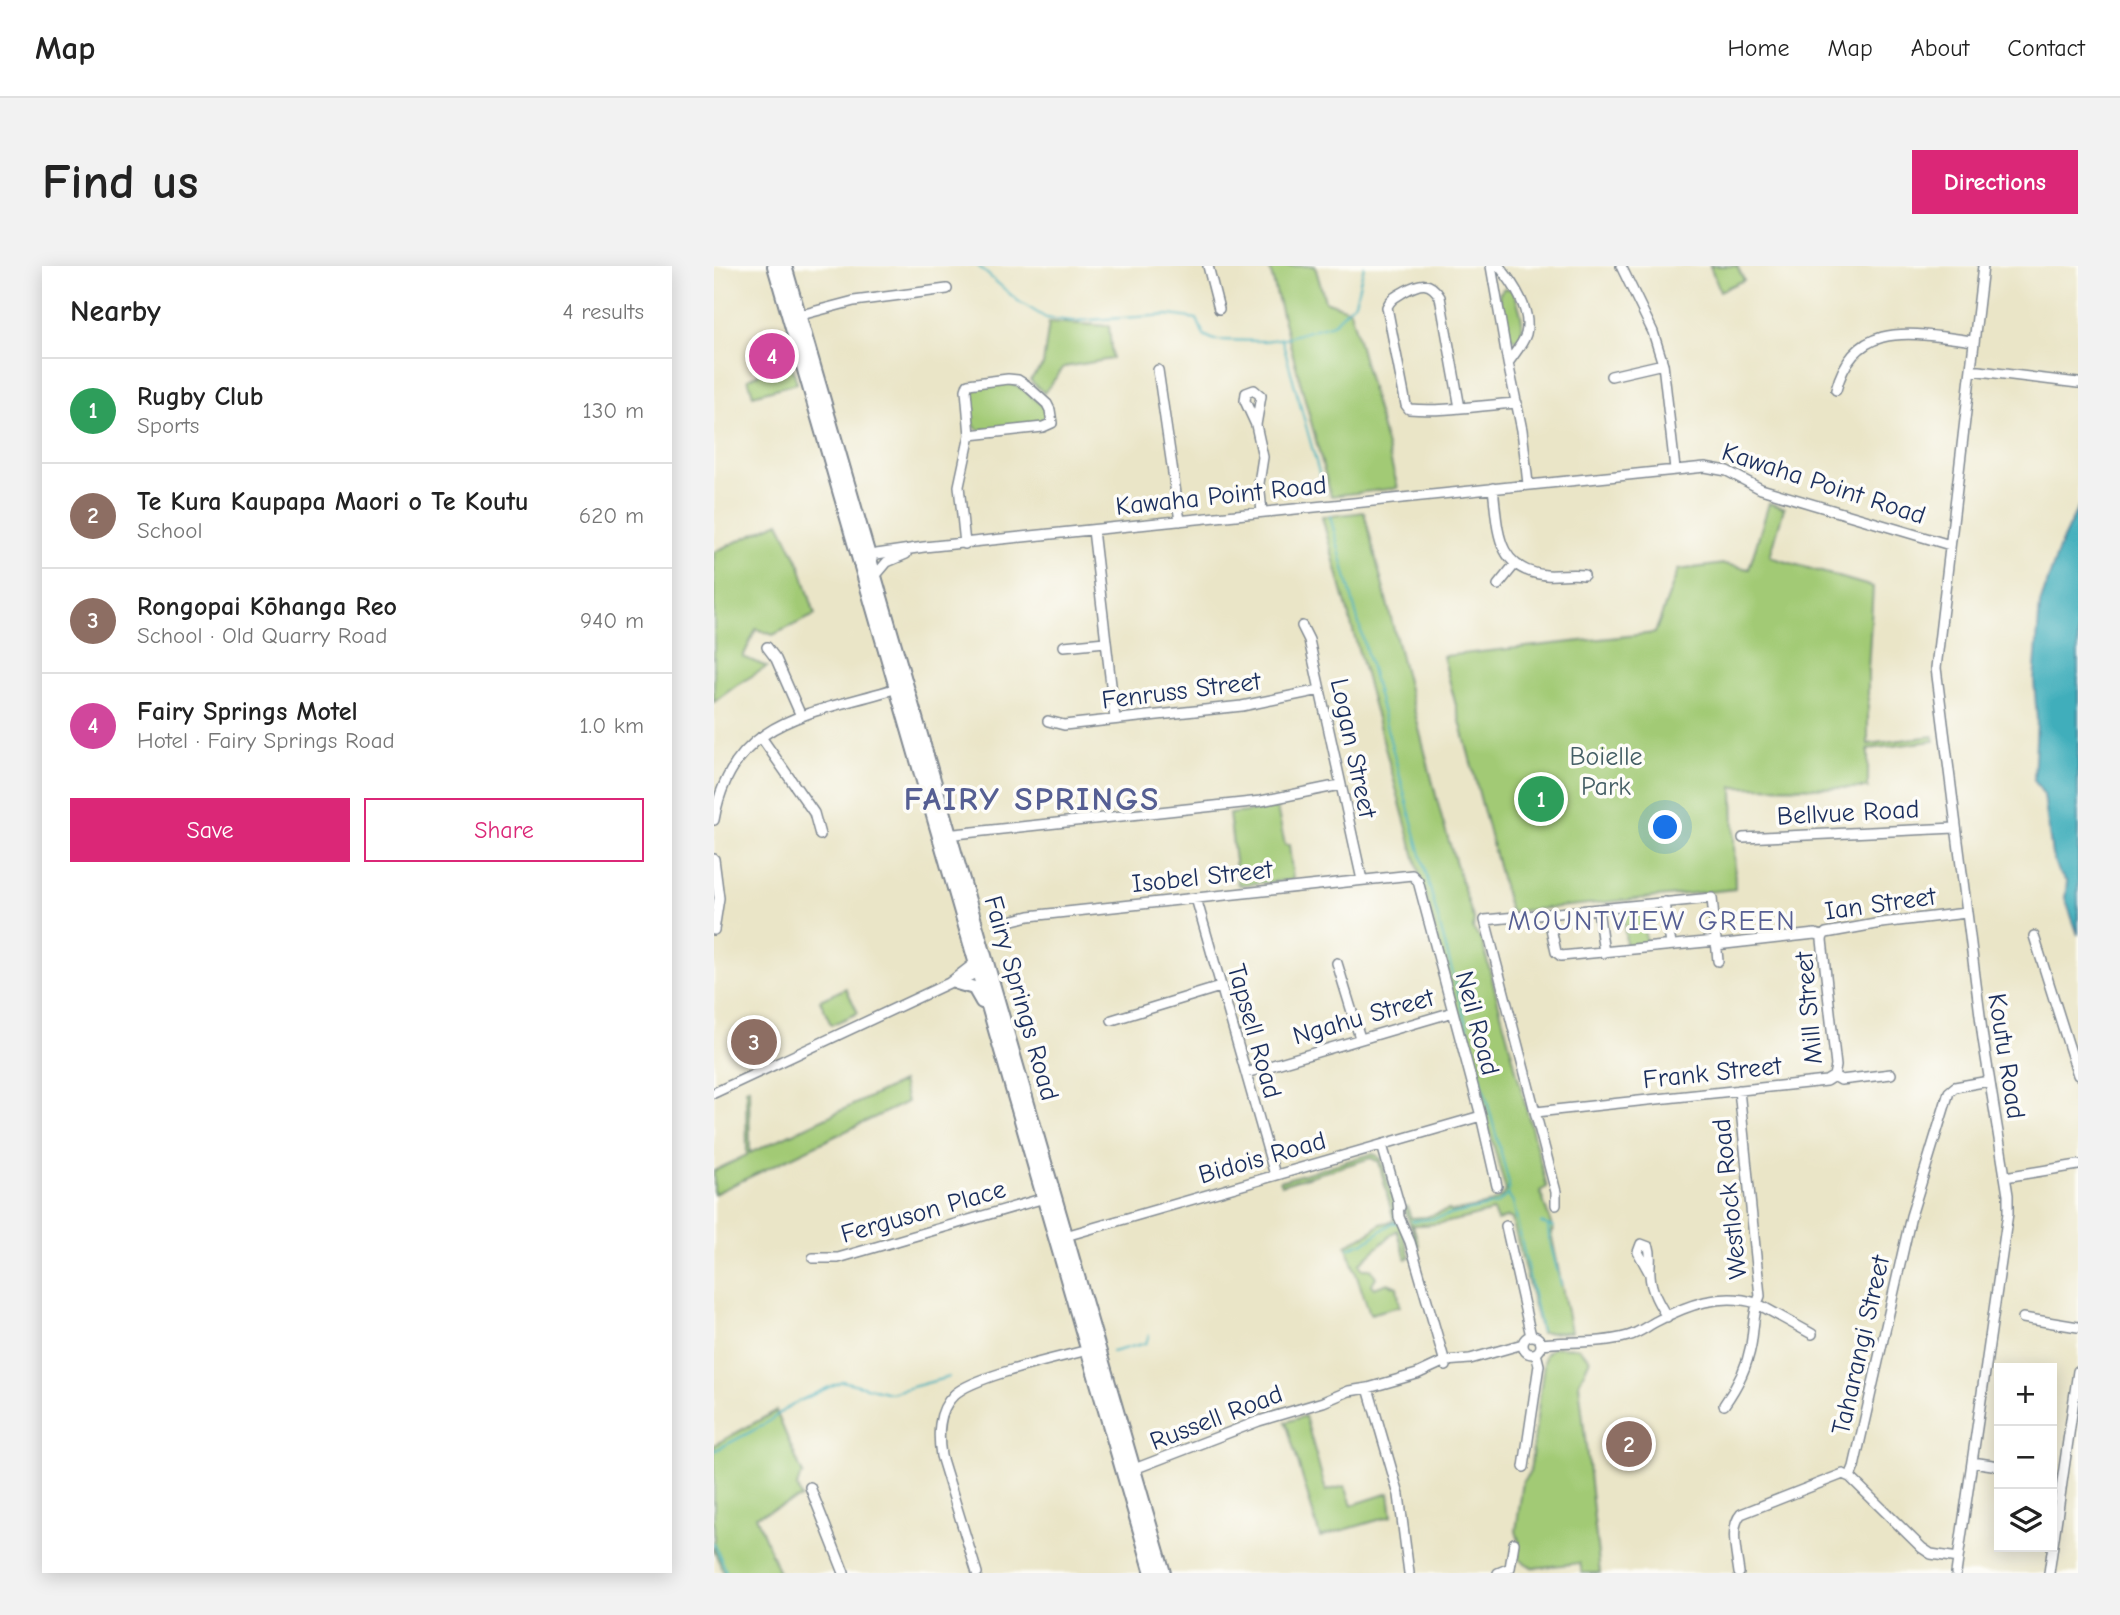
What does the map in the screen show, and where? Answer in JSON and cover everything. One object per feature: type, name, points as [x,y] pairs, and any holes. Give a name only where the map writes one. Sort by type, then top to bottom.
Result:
[{"type":"highway","name":"Fairy Springs Road","points":[[774,266],[805,376],[830,441]]},
{"type":"highway","name":"Fairy Springs Road","points":[[785,266],[801,314],[830,441],[945,835],[975,920],[1008,1032],[1093,1348],[1129,1471],[1164,1573]]},
{"type":"highway","points":[[801,314],[795,317],[794,321],[805,358],[805,376]]},
{"type":"highway","name":"Fairy Springs Road","points":[[864,556],[876,575],[902,687]]},
{"type":"highway","name":"Fairy Springs Road","points":[[945,835],[975,967],[1017,1106],[1050,1196]]},
{"type":"highway","points":[[975,920],[974,933],[981,957],[975,967],[987,980],[999,1019],[1008,1032]]},
{"type":"highway","points":[[953,983],[970,986],[980,996],[991,1034],[1001,1050]]},
{"type":"highway","points":[[1017,1066],[1012,1070],[1019,1096],[1017,1106]]},
{"type":"highway","name":"Fairy Springs Road","points":[[1129,1471],[1152,1573]]},
{"type":"street","points":[[1208,266],[1219,309]]},
{"type":"street","points":[[1491,266],[1522,430],[1525,485]]},
{"type":"street","points":[[1499,266],[1517,289],[1524,308],[1527,329],[1508,363]]},
{"type":"street","points":[[1621,266],[1653,332],[1664,364],[1675,469]]},
{"type":"street","name":"Kawaha Point Road","points":[[864,556],[924,547],[1705,467],[1727,471],[1761,489],[1950,544],[1983,266]]},
{"type":"street","points":[[1460,408],[1440,297],[1429,285],[1418,284],[1392,299],[1387,307],[1403,400],[1409,409],[1460,408],[1517,403]]},
{"type":"street","points":[[801,314],[854,301],[947,289]]},
{"type":"street","points":[[1836,390],[1842,371],[1853,354],[1878,337],[1902,333],[1974,341]]},
{"type":"street","points":[[1611,376],[1664,364]]},
{"type":"street","points":[[1158,370],[1180,521]]},
{"type":"street","points":[[1971,370],[2078,383]]},
{"type":"street","points":[[965,544],[959,486],[970,435],[966,390],[968,384],[1017,380],[1026,385],[1050,410],[1052,423],[1043,427],[970,435]]},
{"type":"street","points":[[1256,425],[1263,457],[1259,483],[1262,512]]},
{"type":"street","points":[[1493,488],[1498,533],[1502,546],[1515,564],[1546,575],[1584,575]]},
{"type":"street","points":[[1093,530],[1115,719]]},
{"type":"street","name":"Koutu Road","points":[[1950,544],[1936,668],[1966,913],[2008,1195],[2007,1220],[1956,1573]]},
{"type":"street","name":"Kawaha Point Road","points":[[876,575],[881,567],[891,560],[924,547]]},
{"type":"street","points":[[1498,585],[1515,564]]},
{"type":"street","name":"Logan Street","points":[[1302,626],[1309,640],[1362,880]]},
{"type":"street","points":[[1063,646],[1105,642]]},
{"type":"street","points":[[766,647],[776,659],[800,716]]},
{"type":"street","points":[[714,820],[726,780],[744,753],[761,737],[800,716],[902,687]]},
{"type":"street","name":"Fenruss Street","points":[[1048,721],[1064,725],[1242,706],[1320,690]]},
{"type":"street","points":[[761,737],[814,813],[820,835]]},
{"type":"street","points":[[945,835],[1262,801],[1339,785]]},
{"type":"street","name":"Bellvue Road","points":[[1743,838],[1955,828]]},
{"type":"street","points":[[714,859],[719,898],[714,930]]},
{"type":"street","name":"Isobel Street","points":[[998,924],[1029,916],[1412,875]]},
{"type":"street","name":"Neil Road","points":[[1412,875],[1418,881],[1497,1186]]},
{"type":"street","name":"Tapsell Road","points":[[1196,898],[1275,1175]]},
{"type":"street","points":[[1556,1205],[1556,1192],[1485,920],[1712,898],[1718,961]]},
{"type":"street","points":[[1665,902],[1671,945]]},
{"type":"street","points":[[1598,909],[1604,953]]},
{"type":"street","name":"Ian Street","points":[[1548,914],[1558,955],[1815,933],[1823,936],[1826,933],[1881,923],[1966,913]]},
{"type":"street","name":"Mill Street","points":[[1823,936],[1835,1076]]},
{"type":"street","points":[[2034,936],[2078,1075]]},
{"type":"street","points":[[1337,963],[1360,1038]]},
{"type":"street","points":[[714,1093],[974,974],[975,967]]},
{"type":"street","points":[[1112,1020],[1220,987]]},
{"type":"street","name":"Ngahu Street","points":[[1246,1073],[1453,1012]]},
{"type":"street","name":"Frank Street","points":[[1536,1112],[1826,1081],[1835,1076],[1841,1080],[1891,1074]]},
{"type":"street","name":"Taharangi Street","points":[[1739,1573],[1735,1525],[1741,1514],[1843,1474],[1850,1477],[1911,1216],[1949,1093],[1955,1087],[1990,1081]]},
{"type":"street","name":"Westlock Road","points":[[1724,1405],[1733,1393],[1747,1360],[1756,1303],[1760,1296],[1739,1090]]},
{"type":"street","name":"Bidois Road","points":[[1061,1237],[1481,1116]]},
{"type":"street","points":[[1382,1145],[1398,1203],[1399,1217],[1410,1242],[1446,1364]]},
{"type":"street","points":[[2005,1177],[2078,1165]]},
{"type":"street","name":"Ferguson Place","points":[[813,1258],[838,1258],[1050,1196]]},
{"type":"street","points":[[1506,1226],[1531,1336]]},
{"type":"street","points":[[1650,1274],[1654,1295],[1667,1317]]},
{"type":"street","points":[[1524,1467],[1539,1365],[1538,1348],[1538,1338],[1531,1336],[1525,1339],[1523,1344],[1527,1352],[1538,1348],[1628,1336],[1701,1302],[1748,1300],[1812,1334]]},
{"type":"street","points":[[2023,1318],[2078,1327]]},
{"type":"street","name":"Russell Road","points":[[1129,1471],[1259,1421],[1341,1399],[1446,1364],[1523,1344]]},
{"type":"street","points":[[977,1573],[941,1457],[939,1427],[946,1405],[953,1395],[964,1387],[1093,1348]]},
{"type":"street","points":[[2057,1475],[2078,1371]]},
{"type":"street","points":[[1368,1388],[1399,1495],[1409,1573]]},
{"type":"street","points":[[1972,1462],[1994,1465]]},
{"type":"street","points":[[1850,1477],[1926,1551],[1958,1558]]},
{"type":"street","points":[[810,1487],[844,1573]]},
{"type":"street","points":[[2049,1573],[2056,1489]]},
{"type":"street","points":[[1498,1573],[1510,1568],[1514,1544]]},
{"type":"green space","points":[[1269,266],[1315,266],[1325,301],[1350,310],[1398,488],[1331,496]]},
{"type":"green space","points":[[1710,266],[1737,266],[1744,280],[1720,291]]},
{"type":"green space","points":[[1504,288],[1513,290],[1521,314],[1522,332],[1517,341],[1508,336],[1499,294]]},
{"type":"green space","points":[[1049,322],[1109,326],[1112,359],[1064,367],[1044,393],[1030,380],[1043,365]]},
{"type":"green space","points":[[790,358],[797,383],[753,395],[748,379]]},
{"type":"green space","points":[[1009,383],[1020,387],[1045,408],[1047,419],[1041,424],[978,430],[973,424],[971,391],[976,386]]},
{"type":"green space","name":"Boielle Park","points":[[1769,503],[1784,508],[1770,557],[1873,587],[1868,670],[1868,744],[1933,736],[1934,741],[1868,749],[1868,788],[1733,787],[1735,889],[1510,912],[1443,656],[1655,633],[1678,570],[1724,564],[1749,569]]},
{"type":"green space","points":[[1364,512],[1442,819],[1474,921],[1473,929],[1482,941],[1547,1187],[1540,1191],[1553,1230],[1551,1232],[1571,1332],[1541,1333],[1512,1219],[1508,1217],[1497,1221],[1493,1211],[1443,1223],[1413,1225],[1419,1246],[1415,1246],[1404,1208],[1407,1207],[1411,1218],[1426,1217],[1449,1210],[1451,1212],[1489,1204],[1506,1191],[1322,517]]},
{"type":"green space","points":[[779,522],[800,565],[815,615],[773,635],[756,629],[743,657],[767,667],[714,702],[714,552]]},
{"type":"green space","points":[[1277,808],[1285,845],[1289,845],[1293,880],[1238,885],[1229,814]]},
{"type":"green space","points":[[1642,908],[1646,943],[1626,945],[1623,910]]},
{"type":"green space","points":[[846,988],[858,1013],[831,1025],[820,1000]]},
{"type":"green space","points":[[902,1082],[907,1102],[714,1194],[714,1171],[747,1155],[746,1089],[749,1088],[750,1153]]},
{"type":"green space","points":[[1371,1154],[1381,1159],[1410,1257],[1406,1259],[1397,1230],[1360,1263],[1362,1269],[1371,1269],[1376,1277],[1372,1284],[1374,1288],[1388,1283],[1397,1287],[1400,1306],[1370,1314],[1346,1245],[1381,1224],[1394,1221],[1379,1162],[1371,1158],[1281,1185],[1280,1181]]},
{"type":"green space","points":[[1555,1347],[1578,1348],[1590,1359],[1579,1383],[1600,1573],[1582,1573],[1580,1563],[1533,1568],[1519,1559],[1516,1531],[1523,1481],[1530,1472],[1545,1355]]},
{"type":"green space","points":[[776,1411],[803,1475],[797,1487],[801,1498],[756,1516],[779,1573],[724,1573],[714,1550],[714,1445]]},
{"type":"green space","points":[[1305,1416],[1326,1491],[1345,1486],[1352,1505],[1389,1493],[1392,1516],[1320,1537],[1286,1422]]},
{"type":"water","points":[[2078,507],[2078,935],[2065,898],[2067,882],[2058,872],[2052,855],[2044,795],[2034,780],[2037,720],[2034,680],[2040,604],[2061,543]]},
{"type":"waterway","points":[[978,266],[1018,301],[1046,318],[1073,321],[1170,315],[1197,319],[1204,335],[1214,340],[1264,341],[1285,338],[1333,324],[1355,302],[1364,266]]},
{"type":"waterway","points":[[1282,340],[1325,494]]},
{"type":"waterway","points":[[1330,516],[1509,1183],[1508,1194],[1497,1204],[1412,1221]]},
{"type":"waterway","points":[[1509,1196],[1513,1202],[1541,1331]]},
{"type":"waterway","points":[[1349,1248],[1367,1241],[1392,1223],[1397,1223]]},
{"type":"waterway","points":[[1541,1223],[1553,1227]]},
{"type":"waterway","points":[[1548,1225],[1561,1285]]},
{"type":"waterway","points":[[1112,1352],[1146,1343],[1149,1335]]},
{"type":"waterway","points":[[714,1451],[762,1426],[791,1405],[842,1381],[890,1393],[949,1377]]},
{"type":"waterway","points":[[714,1543],[726,1571]]},
{"type":"place","name":"Fairy Springs Motel","points":[[772,356]]},
{"type":"place","name":"Rugby Club","points":[[1541,799]]},
{"type":"place","name":"Rongopai Kōhanga Reo","points":[[754,1042]]},
{"type":"place","name":"Te Kura Kaupapa Maori o Te Koutu","points":[[1629,1444]]},
{"type":"district","name":"FAIRY SPRINGS","points":[[1032,798]]},
{"type":"district","name":"MOUNTVIEW GREEN","points":[[1652,920]]}]
